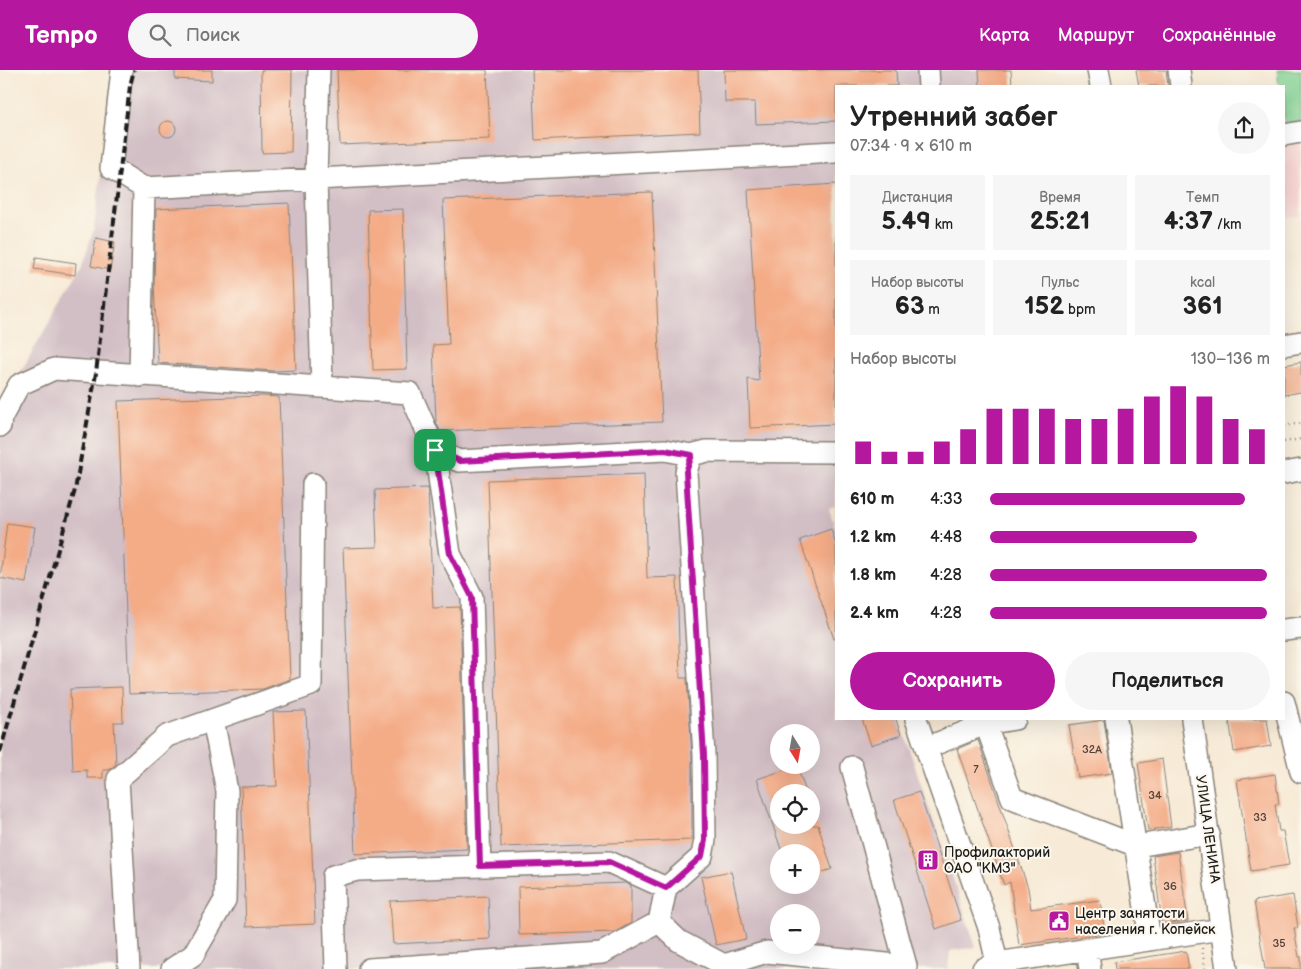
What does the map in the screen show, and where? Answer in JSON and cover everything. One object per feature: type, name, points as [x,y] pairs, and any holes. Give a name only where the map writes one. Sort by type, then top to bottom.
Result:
[{"type":"street","points":[[122,70],[111,168],[144,188],[835,152]]},
{"type":"street","points":[[319,70],[316,180],[322,387]]},
{"type":"street","points":[[928,70],[929,85]]},
{"type":"street","points":[[1098,70],[1101,85]]},
{"type":"street","points":[[1179,70],[1181,85]]},
{"type":"street","points":[[1285,135],[1301,132]]},
{"type":"street","points":[[140,376],[144,188]]},
{"type":"street","points":[[1285,345],[1301,342]]},
{"type":"street","points":[[0,426],[1,418],[19,384],[54,369],[410,393],[435,450],[450,554],[472,597],[480,866]]},
{"type":"street","points":[[435,450],[460,461],[665,450],[692,455],[707,451],[835,452]]},
{"type":"street","points":[[369,969],[602,954],[659,922],[666,888],[702,856],[705,840],[704,755],[686,472],[692,455]]},
{"type":"street","points":[[1285,473],[1301,470]]},
{"type":"street","points":[[128,969],[118,779],[167,736],[311,685],[313,484]]},
{"type":"street","points":[[1285,630],[1301,628]]},
{"type":"street","points":[[1285,704],[1296,732],[1301,772]]},
{"type":"street","points":[[172,969],[193,955],[225,900],[227,790],[213,720]]},
{"type":"street","points":[[916,720],[989,928],[990,966],[1088,959],[1150,940],[1222,929]]},
{"type":"street","points":[[926,748],[984,721],[1000,720]]},
{"type":"street","points":[[1116,720],[1150,940]]},
{"type":"street","name":"УЛИЦА ЛЕНИНА","points":[[1192,720],[1227,969]]},
{"type":"street","points":[[984,721],[1012,798],[1137,846],[1209,834]]},
{"type":"street","points":[[659,922],[679,941],[725,967],[767,952],[906,966],[852,767]]},
{"type":"street","points":[[336,969],[332,876],[357,870],[609,862],[666,888]]},
{"type":"path","points":[[1285,426],[1301,423]]},
{"type":"path","points":[[1285,442],[1301,440]]},
{"type":"shaded area","points":[[113,70],[1012,70],[1012,85],[835,85],[835,506],[829,509],[835,527],[835,720],[899,720],[976,947],[950,951],[948,969],[0,969],[0,408],[82,265],[94,229]]},
{"type":"shaded area","points":[[1301,140],[1301,216],[1285,218],[1285,142]]},
{"type":"green space","points":[[1277,70],[1301,70],[1301,122],[1285,124],[1285,85],[1279,85]]},
{"type":"building","points":[[175,70],[212,70],[212,81],[175,79]]},
{"type":"building","points":[[261,70],[292,70],[291,152],[262,153]]},
{"type":"building","points":[[337,70],[487,70],[490,139],[340,145]]},
{"type":"building","points":[[532,70],[698,70],[700,132],[535,140]]},
{"type":"building","points":[[724,70],[896,70],[897,85],[835,85],[835,121],[756,124],[755,102],[725,102]]},
{"type":"building","points":[[979,70],[1011,70],[1012,85],[980,85]]},
{"type":"building","points":[[1136,70],[1166,70],[1168,85],[1139,85]]},
{"type":"building","points":[[165,121],[171,121],[176,126],[174,135],[165,137],[160,132],[160,126]]},
{"type":"building","points":[[835,184],[835,424],[750,428],[748,379],[759,381],[748,190]]},
{"type":"building","points":[[652,192],[662,422],[440,431],[436,422],[433,345],[449,344],[443,200]]},
{"type":"building","points":[[289,203],[296,370],[275,371],[158,363],[154,284],[156,209]]},
{"type":"building","points":[[403,209],[407,369],[373,370],[368,210]]},
{"type":"building","points":[[96,238],[115,242],[110,270],[91,266]]},
{"type":"building","points":[[36,257],[76,263],[75,275],[34,269]]},
{"type":"building","points":[[1301,362],[1301,392],[1285,395],[1285,365]]},
{"type":"building","points":[[279,397],[290,679],[263,689],[129,694],[118,401]]},
{"type":"building","points":[[644,474],[647,578],[677,577],[680,678],[687,678],[692,755],[692,840],[501,847],[488,480]]},
{"type":"building","points":[[428,488],[433,608],[460,607],[467,849],[355,854],[343,548],[377,547],[375,490]]},
{"type":"building","points":[[7,523],[35,527],[26,583],[0,578]]},
{"type":"building","points":[[831,529],[835,542],[835,639],[834,639],[800,540]]},
{"type":"building","points":[[122,687],[123,722],[114,722],[116,764],[109,770],[103,770],[103,778],[87,778],[87,770],[73,771],[70,689]]},
{"type":"building","points":[[306,711],[315,924],[246,927],[241,787],[277,786],[273,712]]},
{"type":"building","points":[[862,720],[896,720],[901,735],[871,745]]},
{"type":"building","points":[[1104,720],[1112,773],[1078,778],[1069,725]]},
{"type":"building","points":[[1229,720],[1267,720],[1271,746],[1234,752]]},
{"type":"building","points":[[978,740],[1028,888],[1031,909],[1100,900],[1105,933],[1019,945],[1010,882],[1004,885],[957,749]]},
{"type":"building","points":[[1162,759],[1171,827],[1148,830],[1138,763]]},
{"type":"building","points":[[772,774],[800,774],[803,784],[770,784],[770,817],[757,779]]},
{"type":"building","points":[[1275,774],[1279,804],[1275,804],[1279,831],[1283,831],[1289,865],[1251,871],[1237,780]]},
{"type":"building","name":"Профилакторий ОАО \"КМЗ\"","points":[[919,792],[961,920],[936,929],[894,800]]},
{"type":"building","points":[[820,831],[832,869],[820,873],[820,844],[779,844],[776,834],[820,834]]},
{"type":"building","points":[[1178,852],[1188,921],[1162,924],[1153,856]]},
{"type":"building","points":[[731,871],[746,939],[716,945],[701,877]]},
{"type":"building","points":[[625,883],[631,886],[631,923],[615,932],[519,935],[518,887]]},
{"type":"building","points":[[1293,895],[1298,928],[1294,928],[1299,957],[1301,957],[1301,969],[1265,969],[1254,901]]},
{"type":"building","points":[[488,896],[490,939],[393,944],[390,901]]},
{"type":"building","points":[[1186,951],[1189,969],[1115,969],[1114,962]]},
{"type":"railway","points":[[0,752],[75,490],[96,373],[130,86],[134,70]]},
{"type":"place","name":"Профилакторий ОАО \"КМЗ\"","points":[[928,860]]},
{"type":"place","name":"Центр занятости населения г. Копейск","points":[[1059,921]]},
{"type":"route","points":[[435,450],[460,461],[665,450],[692,455],[686,472],[704,755],[705,840],[702,856],[666,888],[609,862],[480,866],[472,597],[450,554],[435,450]]}]
